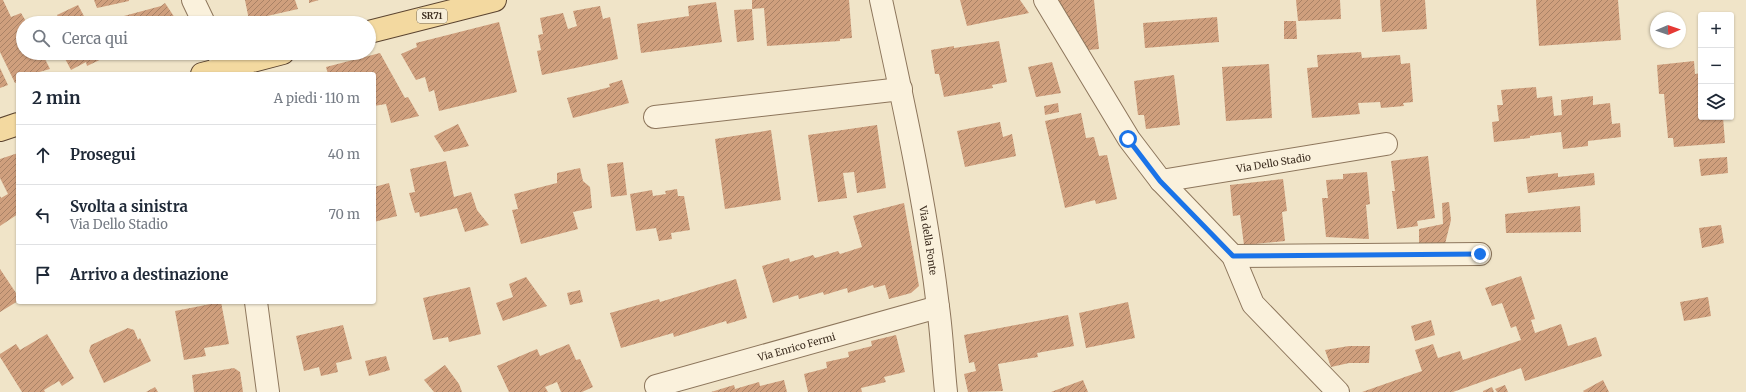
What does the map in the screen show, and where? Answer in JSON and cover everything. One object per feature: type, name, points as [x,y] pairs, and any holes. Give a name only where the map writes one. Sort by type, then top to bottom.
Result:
[{"type":"main road","name":"SR71","points":[[376,30],[495,0]]},
{"type":"main road","points":[[207,72],[223,65],[248,60]]},
{"type":"main road","points":[[0,130],[16,125]]},
{"type":"street","points":[[193,0],[201,16]]},
{"type":"street","name":"Via della Fonte","points":[[880,0],[901,90],[921,198],[938,307],[946,392]]},
{"type":"street","points":[[1045,0],[1128,139],[1160,181],[1233,256],[1253,304],[1338,392]]},
{"type":"street","points":[[655,117],[901,90]]},
{"type":"street","name":"Via Dello Stadio","points":[[1160,181],[1386,144]]},
{"type":"street","points":[[1233,256],[1480,254]]},
{"type":"street","points":[[256,304],[268,392]]},
{"type":"street","name":"Via Enrico Fermi","points":[[656,386],[938,307]]},
{"type":"building","points":[[0,0],[3,0],[11,17],[21,13],[23,16],[16,16],[16,60],[46,60],[50,69],[39,72],[16,72],[15,83],[0,52]]},
{"type":"building","points":[[94,0],[129,0],[129,1],[97,8]]},
{"type":"building","points":[[245,0],[295,0],[298,9],[267,16],[248,16]]},
{"type":"building","points":[[309,0],[319,0],[309,3]]},
{"type":"building","points":[[752,0],[849,0],[852,38],[840,39],[840,41],[767,46],[764,8],[752,9]]},
{"type":"building","points":[[960,0],[1020,0],[1029,13],[967,26]]},
{"type":"building","points":[[1057,0],[1094,0],[1099,49],[1088,50]]},
{"type":"building","points":[[1296,0],[1340,0],[1341,19],[1298,21]]},
{"type":"building","points":[[1380,0],[1425,0],[1427,29],[1382,32]]},
{"type":"building","points":[[1536,0],[1618,0],[1621,40],[1539,46]]},
{"type":"building","points":[[716,2],[722,42],[641,53],[637,24],[689,16],[688,6]]},
{"type":"building","points":[[165,3],[174,16],[124,16],[161,6]]},
{"type":"building","points":[[78,5],[84,16],[58,16]]},
{"type":"building","points":[[600,6],[603,19],[610,17],[618,59],[542,75],[537,51],[541,50],[538,35],[543,34],[540,18],[563,13],[568,29],[577,26],[573,11]]},
{"type":"building","points":[[752,9],[754,40],[737,42],[734,10]]},
{"type":"building","points":[[1217,17],[1219,42],[1145,48],[1143,23]]},
{"type":"building","points":[[1284,21],[1296,21],[1297,39],[1284,39]]},
{"type":"building","points":[[499,22],[517,92],[439,111],[434,90],[429,92],[425,77],[416,80],[401,54],[417,47],[416,43]]},
{"type":"building","points":[[999,41],[1007,82],[992,85],[993,88],[944,97],[939,74],[935,74],[931,50]]},
{"type":"building","points":[[1361,52],[1362,58],[1400,55],[1401,64],[1410,63],[1413,102],[1403,103],[1404,106],[1381,108],[1380,102],[1358,103],[1360,114],[1312,118],[1307,68],[1318,67],[1317,55]]},
{"type":"building","points":[[380,53],[405,98],[408,97],[419,116],[391,123],[386,104],[376,106],[376,72],[327,72],[326,67],[353,60],[376,60],[376,54]]},
{"type":"building","points":[[66,60],[100,60],[87,66],[86,62],[71,70]]},
{"type":"building","points":[[1694,61],[1695,74],[1698,74],[1698,120],[1723,120],[1725,143],[1674,147],[1673,138],[1668,138],[1664,94],[1659,94],[1657,65]]},
{"type":"building","points":[[1052,62],[1061,93],[1036,97],[1028,67]]},
{"type":"building","points":[[1269,64],[1272,118],[1226,121],[1222,67]]},
{"type":"building","points":[[0,68],[8,85],[0,88]]},
{"type":"building","points":[[1174,75],[1180,125],[1146,129],[1144,115],[1138,115],[1134,81]]},
{"type":"building","points":[[622,80],[629,103],[573,118],[567,98],[610,87],[609,84]]},
{"type":"building","points":[[1536,87],[1537,98],[1552,96],[1554,116],[1562,115],[1561,100],[1593,96],[1593,105],[1610,103],[1612,124],[1620,123],[1621,137],[1588,141],[1588,146],[1563,149],[1561,132],[1530,136],[1530,138],[1494,142],[1492,122],[1499,121],[1497,105],[1503,105],[1501,90]]},
{"type":"building","points":[[1058,103],[1059,112],[1045,115],[1044,106]]},
{"type":"building","points":[[1081,113],[1086,138],[1094,137],[1099,156],[1107,155],[1117,199],[1096,204],[1095,200],[1065,208],[1045,121]]},
{"type":"building","points":[[1000,122],[1003,137],[1012,134],[1016,156],[965,167],[957,131]]},
{"type":"building","points":[[458,124],[469,146],[444,152],[434,136]]},
{"type":"building","points":[[877,125],[886,188],[857,193],[854,172],[843,173],[847,198],[818,202],[808,135]]},
{"type":"building","points":[[771,130],[781,200],[725,209],[715,139]]},
{"type":"building","points":[[16,154],[16,215],[0,226],[0,196],[1,198],[8,194],[0,178],[0,159]]},
{"type":"building","points":[[1428,156],[1435,218],[1417,221],[1418,226],[1397,229],[1392,191],[1395,191],[1391,161]]},
{"type":"building","points":[[1727,157],[1728,173],[1701,176],[1699,159]]},
{"type":"building","points":[[446,161],[454,197],[471,192],[477,210],[489,225],[465,232],[457,208],[420,217],[419,212],[415,213],[409,193],[415,192],[410,169]]},
{"type":"building","points":[[623,162],[627,195],[611,197],[607,164]]},
{"type":"building","points":[[580,168],[583,181],[590,187],[592,208],[573,212],[578,229],[521,244],[512,210],[518,209],[514,194],[557,183],[557,173]]},
{"type":"building","points":[[1367,172],[1370,204],[1366,205],[1369,239],[1326,237],[1322,198],[1328,198],[1326,180],[1343,179],[1343,174]]},
{"type":"building","points":[[1558,173],[1558,177],[1594,173],[1595,185],[1528,193],[1526,177]]},
{"type":"building","points":[[1283,179],[1287,211],[1282,212],[1285,241],[1244,245],[1240,215],[1233,216],[1230,185]]},
{"type":"building","points":[[389,183],[397,216],[376,221],[376,186]]},
{"type":"building","points":[[677,189],[678,196],[684,196],[690,230],[671,233],[672,239],[659,241],[656,228],[636,231],[630,194],[652,190],[653,196],[666,194],[665,191]]},
{"type":"building","points":[[1449,202],[1451,220],[1445,244],[1419,243],[1419,229],[1443,224],[1442,203]]},
{"type":"building","points":[[904,203],[919,286],[911,293],[889,299],[885,285],[874,288],[873,285],[848,293],[847,288],[824,295],[823,292],[799,299],[798,295],[773,303],[762,266],[789,258],[790,262],[813,255],[815,258],[838,251],[840,254],[862,247],[853,216]]},
{"type":"building","points":[[1580,206],[1581,232],[1506,233],[1505,214]]},
{"type":"building","points":[[1721,225],[1724,243],[1702,248],[1699,228]]},
{"type":"building","points":[[0,269],[16,293],[16,302],[0,312]]},
{"type":"building","points":[[1521,276],[1535,319],[1531,320],[1535,333],[1561,324],[1568,346],[1596,337],[1602,356],[1525,381],[1521,368],[1453,392],[1362,392],[1422,371],[1415,350],[1433,344],[1438,358],[1460,351],[1463,360],[1521,340],[1516,326],[1511,328],[1502,303],[1492,306],[1485,288]]},
{"type":"building","points":[[526,277],[547,306],[503,321],[496,303],[513,297],[509,284]]},
{"type":"building","points":[[736,279],[747,318],[727,324],[726,321],[674,337],[673,333],[621,348],[610,313],[659,299],[660,302]]},
{"type":"building","points":[[470,287],[481,334],[449,342],[448,337],[433,340],[423,298]]},
{"type":"building","points":[[580,290],[583,302],[570,305],[567,293]]},
{"type":"building","points":[[1708,297],[1711,316],[1684,321],[1680,302]]},
{"type":"building","points":[[1128,302],[1135,338],[1086,348],[1079,313]]},
{"type":"building","points":[[211,304],[221,304],[229,344],[204,348],[206,356],[184,360],[175,311]]},
{"type":"building","points":[[1068,315],[1074,346],[1037,353],[1038,357],[998,364],[1003,391],[968,392],[964,374],[976,371],[974,362],[969,363],[964,335]]},
{"type":"building","points":[[1431,320],[1435,335],[1415,341],[1411,326]]},
{"type":"building","points":[[343,325],[352,359],[336,363],[338,372],[321,376],[319,367],[304,371],[296,336]]},
{"type":"building","points":[[128,328],[134,330],[138,340],[140,338],[151,361],[104,383],[89,351],[91,345]]},
{"type":"building","points":[[47,334],[74,378],[62,386],[59,381],[44,390],[45,392],[22,392],[0,357],[0,354],[16,344],[20,350]]},
{"type":"building","points":[[896,335],[905,372],[884,377],[886,382],[861,388],[862,392],[808,392],[804,374],[827,368],[826,362],[849,357],[848,352],[872,346],[871,341]]},
{"type":"building","points":[[569,344],[576,360],[580,359],[593,387],[582,392],[561,392],[557,382],[545,387],[548,392],[509,392],[497,366],[537,349],[540,356]]},
{"type":"building","points":[[1349,346],[1370,346],[1369,363],[1349,363],[1331,367],[1325,350]]},
{"type":"building","points":[[386,356],[390,370],[369,376],[365,361]]},
{"type":"building","points":[[445,365],[459,384],[462,392],[434,392],[424,380]]},
{"type":"building","points":[[234,368],[240,372],[243,392],[194,392],[192,375]]},
{"type":"building","points":[[784,380],[787,392],[711,392],[734,385],[735,389],[759,382],[760,386]]},
{"type":"building","points":[[1083,380],[1088,392],[1051,392]]},
{"type":"building","points":[[1603,380],[1609,392],[1583,391]]},
{"type":"building","points":[[1505,385],[1508,392],[1497,392],[1495,389]]},
{"type":"building","points":[[155,387],[158,392],[146,392]]},
{"type":"building","points":[[1492,387],[1494,392],[1483,392],[1483,391]]},
{"type":"route","points":[[1128,139],[1160,181],[1233,256],[1480,254]]}]
